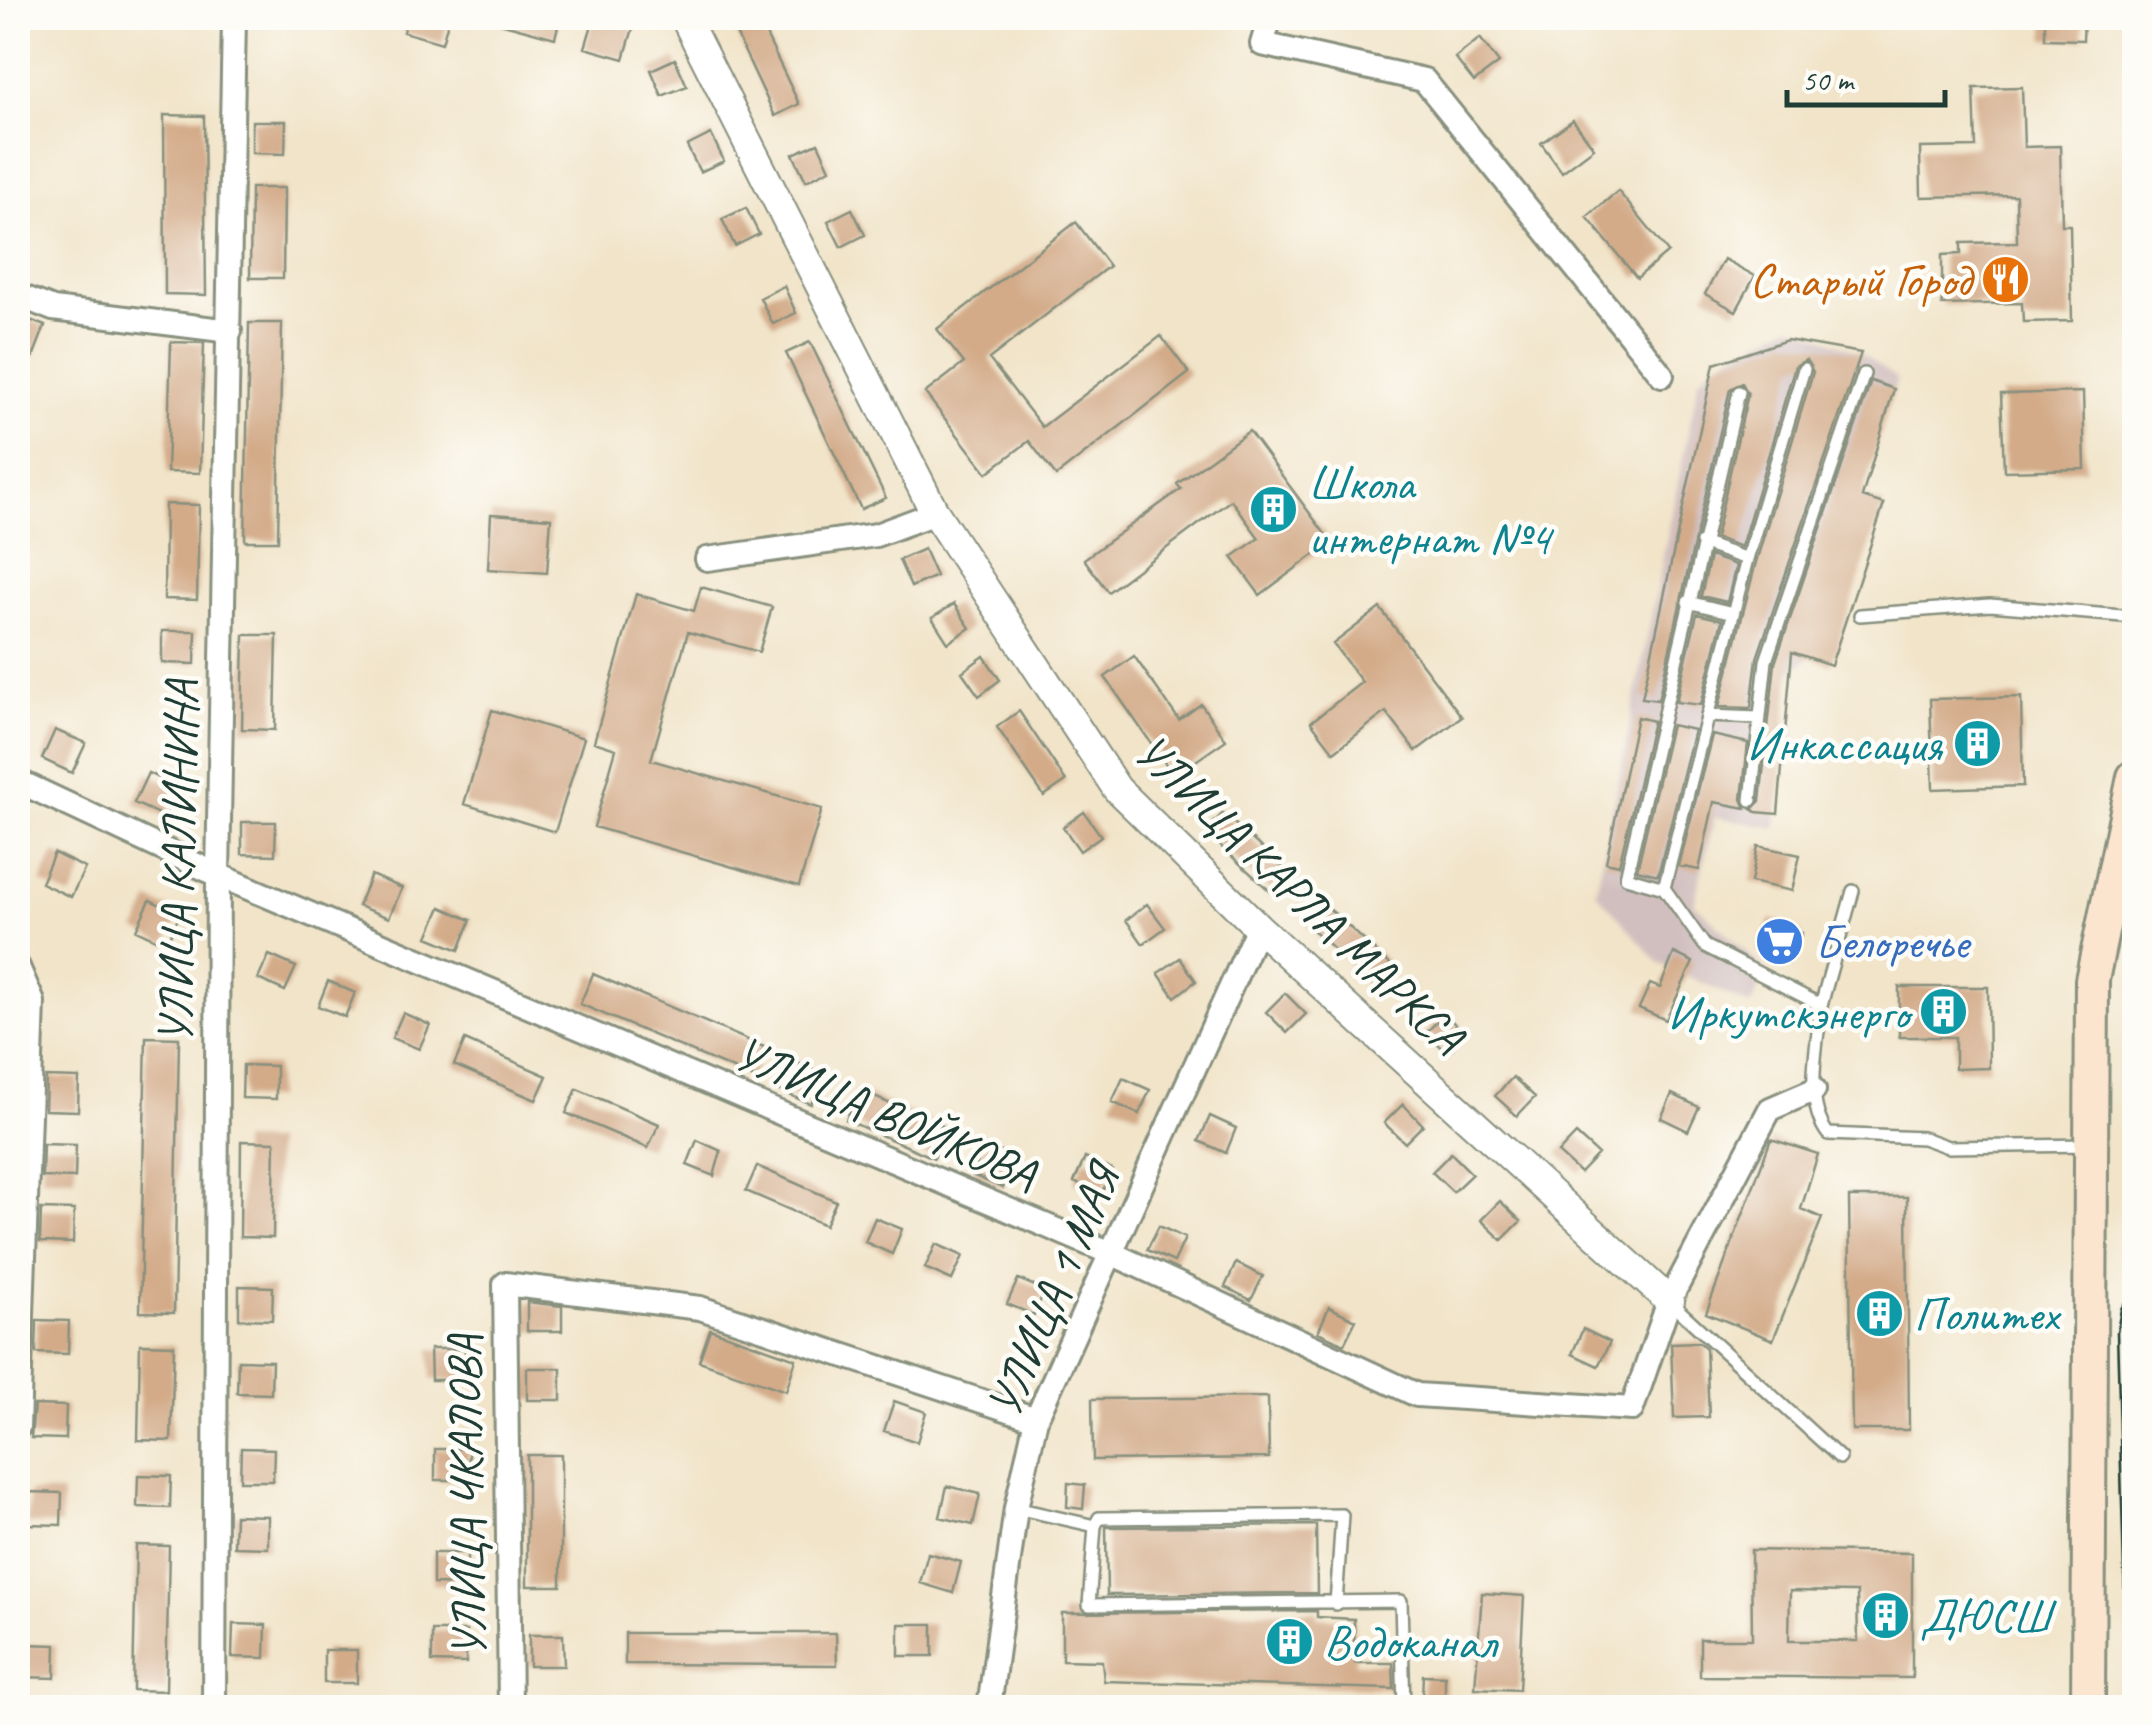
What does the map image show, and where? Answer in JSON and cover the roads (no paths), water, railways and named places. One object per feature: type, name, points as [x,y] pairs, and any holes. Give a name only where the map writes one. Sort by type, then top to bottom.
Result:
[{"type":"main road","points":[[2088,1708],[2088,1145],[2092,980],[2134,777]]},
{"type":"street","name":"УЛИЦА КАЛИНИНА","points":[[214,1708],[218,875],[234,18]]},
{"type":"street","name":"УЛИЦА КАРЛА МАРКСА","points":[[685,18],[935,513],[1116,789],[1258,927],[1669,1301]]},
{"type":"street","points":[[1270,18],[1262,44],[1424,80],[1662,375]]},
{"type":"street","points":[[18,295],[53,309],[230,331]]},
{"type":"street","points":[[706,560],[876,535],[935,513]]},
{"type":"street","name":"УЛИЦА ВОЙКОВА","points":[[18,781],[218,875],[1113,1254],[1417,1395],[1632,1409],[1669,1301]]},
{"type":"street","name":"УЛИЦА 1 МАЯ","points":[[989,1708],[1016,1508],[1036,1419],[1258,927]]},
{"type":"street","points":[[18,966],[33,1002],[18,1427]]},
{"type":"street","points":[[1669,1301],[1770,1109],[1814,1090]]},
{"type":"street","name":"УЛИЦА ЧКАЛОВА","points":[[510,1708],[506,1284],[700,1308],[1036,1419]]},
{"type":"street","points":[[18,1706],[29,1708]]},
{"type":"lane","points":[[1664,888],[1747,559],[1804,369]]},
{"type":"lane","points":[[1751,800],[1766,662],[1864,374]]},
{"type":"lane","points":[[1738,392],[1626,877],[1664,888],[1705,946],[1821,1005]]},
{"type":"lane","points":[[1701,544],[1747,559]]},
{"type":"lane","points":[[1688,602],[1733,613]]},
{"type":"lane","points":[[1860,615],[1990,605],[2134,617]]},
{"type":"lane","points":[[1707,716],[1760,718]]},
{"type":"lane","points":[[1854,891],[1821,1005],[1814,1090],[1820,1123],[1828,1134],[1922,1138],[1948,1147],[2088,1145]]},
{"type":"lane","points":[[1669,1301],[1840,1458]]},
{"type":"lane","points":[[1016,1508],[1095,1526]]},
{"type":"lane","points":[[1336,1604],[1342,1515],[1099,1518],[1095,1526],[1089,1605],[1336,1604],[1401,1601],[1404,1708]]},
{"type":"tram line","points":[[2128,1708],[2117,1332],[2121,1309],[2134,1287]]},
{"type":"place","name":"Старый Город","points":[[2006,279]]},
{"type":"place","name":"Школа интернат №4","points":[[1273,510]]},
{"type":"place","name":"Инкассация","points":[[1977,743]]},
{"type":"place","name":"Белоречье","points":[[1780,941]]},
{"type":"place","name":"Иркутскэнерго","points":[[1944,1012]]},
{"type":"place","name":"Политех","points":[[1879,1313]]},
{"type":"place","name":"ДЮСШ","points":[[1885,1615]]},
{"type":"place","name":"Водоканал","points":[[1289,1641]]}]
